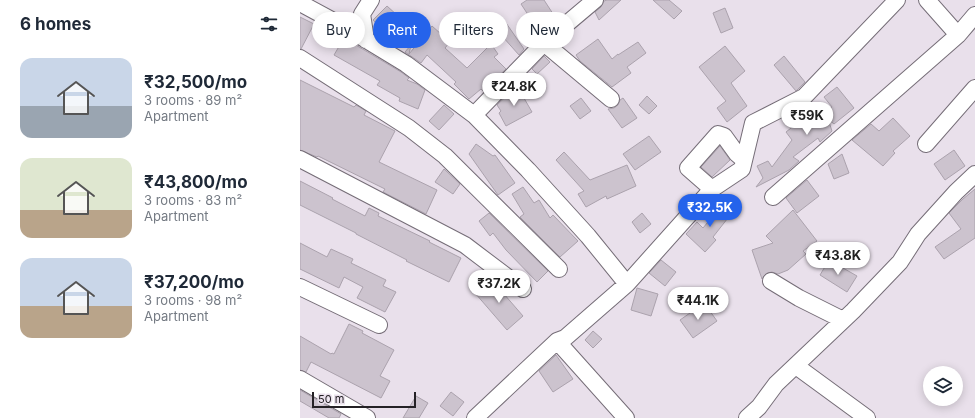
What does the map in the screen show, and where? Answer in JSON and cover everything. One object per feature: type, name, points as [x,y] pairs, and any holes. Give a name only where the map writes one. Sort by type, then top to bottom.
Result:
[{"type":"street","points":[[366,40],[362,14],[371,0]]},
{"type":"street","points":[[574,18],[595,0]]},
{"type":"street","points":[[475,418],[557,341],[565,338],[628,284],[712,189],[742,168],[753,123],[804,97],[897,0]]},
{"type":"street","points":[[927,0],[958,35]]},
{"type":"street","points":[[300,3],[406,64],[474,114],[578,225],[628,284]]},
{"type":"street","points":[[773,198],[958,35],[975,15]]},
{"type":"street","points":[[474,114],[539,48]]},
{"type":"street","points":[[550,48],[611,99]]},
{"type":"street","points":[[300,58],[409,128],[445,156],[559,269]]},
{"type":"street","points":[[926,144],[975,88]]},
{"type":"street","points":[[712,189],[688,168],[718,134],[724,136],[737,154],[744,160]]},
{"type":"street","points":[[300,159],[465,245],[523,289]]},
{"type":"street","points":[[747,418],[759,407],[776,384],[843,320],[900,262],[918,234],[956,192],[975,174]]},
{"type":"street","points":[[770,282],[843,320]]},
{"type":"street","points":[[300,287],[378,325]]},
{"type":"street","points":[[557,341],[626,418]]},
{"type":"street","points":[[796,366],[866,418]]},
{"type":"street","points":[[300,379],[367,418]]},
{"type":"building","points":[[527,0],[544,0],[552,12],[526,12],[521,4]]},
{"type":"building","points":[[621,0],[599,20],[595,12],[601,7],[604,1]]},
{"type":"building","points":[[653,0],[669,0],[682,11],[674,19]]},
{"type":"building","points":[[387,6],[394,12],[381,12]]},
{"type":"building","points":[[725,8],[733,28],[721,33],[713,13]]},
{"type":"building","points":[[300,17],[312,23],[312,28],[300,49]]},
{"type":"building","points":[[432,26],[439,32],[439,48],[445,48],[467,68],[487,48],[494,48],[498,54],[494,57],[506,69],[483,91],[481,89],[469,99],[454,84],[456,82],[427,55],[421,63],[405,52],[408,48],[410,48],[409,54],[414,48],[431,48]]},
{"type":"building","points":[[508,26],[516,37],[516,48],[524,49],[519,55],[508,43]]},
{"type":"building","points":[[598,39],[612,59],[638,42],[646,53],[627,67],[631,73],[612,87],[580,61],[576,55]]},
{"type":"building","points":[[725,46],[745,71],[731,83],[747,106],[727,122],[717,108],[726,101],[699,67]]},
{"type":"building","points":[[338,48],[361,48],[401,72],[409,78],[407,80],[417,84],[425,90],[418,109],[399,101],[400,98],[377,85],[380,81],[334,55]]},
{"type":"building","points":[[544,56],[550,62],[537,74],[532,69]]},
{"type":"building","points":[[784,56],[805,82],[796,91],[774,65]]},
{"type":"building","points":[[300,80],[354,107],[356,105],[366,111],[364,115],[395,131],[379,162],[437,190],[426,214],[383,192],[385,189],[318,156],[317,157],[300,150]]},
{"type":"building","points":[[517,86],[532,112],[506,126],[499,113],[501,111],[497,105]]},
{"type":"building","points":[[837,87],[854,108],[834,124],[828,119],[832,131],[820,142],[818,138],[793,157],[799,161],[789,170],[756,187],[763,178],[757,166],[768,161],[772,167],[792,140],[786,132],[800,121],[808,131],[827,114],[825,112],[832,107],[824,97]]},
{"type":"building","points":[[647,96],[657,106],[649,114],[639,105]]},
{"type":"building","points":[[581,98],[591,111],[580,119],[570,106]]},
{"type":"building","points":[[623,98],[637,118],[622,128],[608,109],[614,108]]},
{"type":"building","points":[[444,105],[454,114],[439,130],[429,121]]},
{"type":"building","points":[[893,118],[910,136],[893,151],[895,153],[883,166],[852,140],[871,124],[879,131]]},
{"type":"building","points":[[649,136],[661,152],[635,170],[623,154]]},
{"type":"building","points":[[476,144],[493,156],[495,155],[515,183],[498,195],[469,154]]},
{"type":"building","points":[[720,146],[730,160],[712,177],[701,167]]},
{"type":"building","points":[[954,150],[965,166],[945,180],[934,164]]},
{"type":"building","points":[[564,152],[590,180],[627,165],[636,186],[607,199],[606,196],[586,207],[578,194],[584,191],[556,160]]},
{"type":"building","points":[[842,154],[849,173],[834,179],[828,164]]},
{"type":"building","points":[[444,169],[460,184],[453,194],[435,182]]},
{"type":"building","points":[[807,180],[819,196],[797,213],[786,198]]},
{"type":"building","points":[[300,181],[365,216],[369,208],[379,213],[378,216],[461,258],[449,282],[300,205]]},
{"type":"building","points":[[523,187],[534,203],[539,200],[550,218],[553,215],[578,241],[560,257],[520,217],[524,214],[512,194]]},
{"type":"building","points":[[975,189],[975,238],[944,259],[935,247],[961,229],[949,213]]},
{"type":"building","points":[[725,201],[735,209],[713,237],[716,240],[705,252],[686,234],[697,222],[703,228]]},
{"type":"building","points":[[793,210],[817,241],[803,251],[806,254],[788,270],[778,274],[772,272],[767,273],[762,279],[752,250],[773,243],[766,236]]},
{"type":"building","points":[[489,213],[548,271],[537,282],[506,250],[493,233],[490,236],[479,221]]},
{"type":"building","points":[[642,213],[651,224],[640,233],[632,222]]},
{"type":"building","points":[[300,243],[327,257],[331,249],[353,259],[351,263],[386,280],[383,286],[396,292],[385,312],[357,298],[363,287],[344,277],[339,288],[300,269]]},
{"type":"building","points":[[661,260],[676,272],[665,286],[649,273]]},
{"type":"building","points":[[829,260],[857,276],[847,292],[820,275]]},
{"type":"building","points":[[491,279],[523,316],[507,330],[475,293]]},
{"type":"building","points":[[637,288],[658,294],[651,316],[631,310]]},
{"type":"building","points":[[700,306],[707,307],[717,321],[693,338],[680,320]]},
{"type":"building","points":[[349,324],[363,331],[362,333],[394,350],[380,376],[390,381],[381,398],[311,362],[306,372],[300,370],[300,336],[331,354],[334,354]]},
{"type":"building","points":[[593,331],[602,339],[593,348],[585,340]]},
{"type":"building","points":[[556,355],[573,379],[553,392],[539,371]]},
{"type":"building","points":[[300,390],[341,414],[339,418],[329,418],[300,401]]},
{"type":"building","points":[[451,392],[464,402],[453,416],[440,406]]},
{"type":"building","points":[[416,396],[428,403],[419,418],[403,418]]}]
